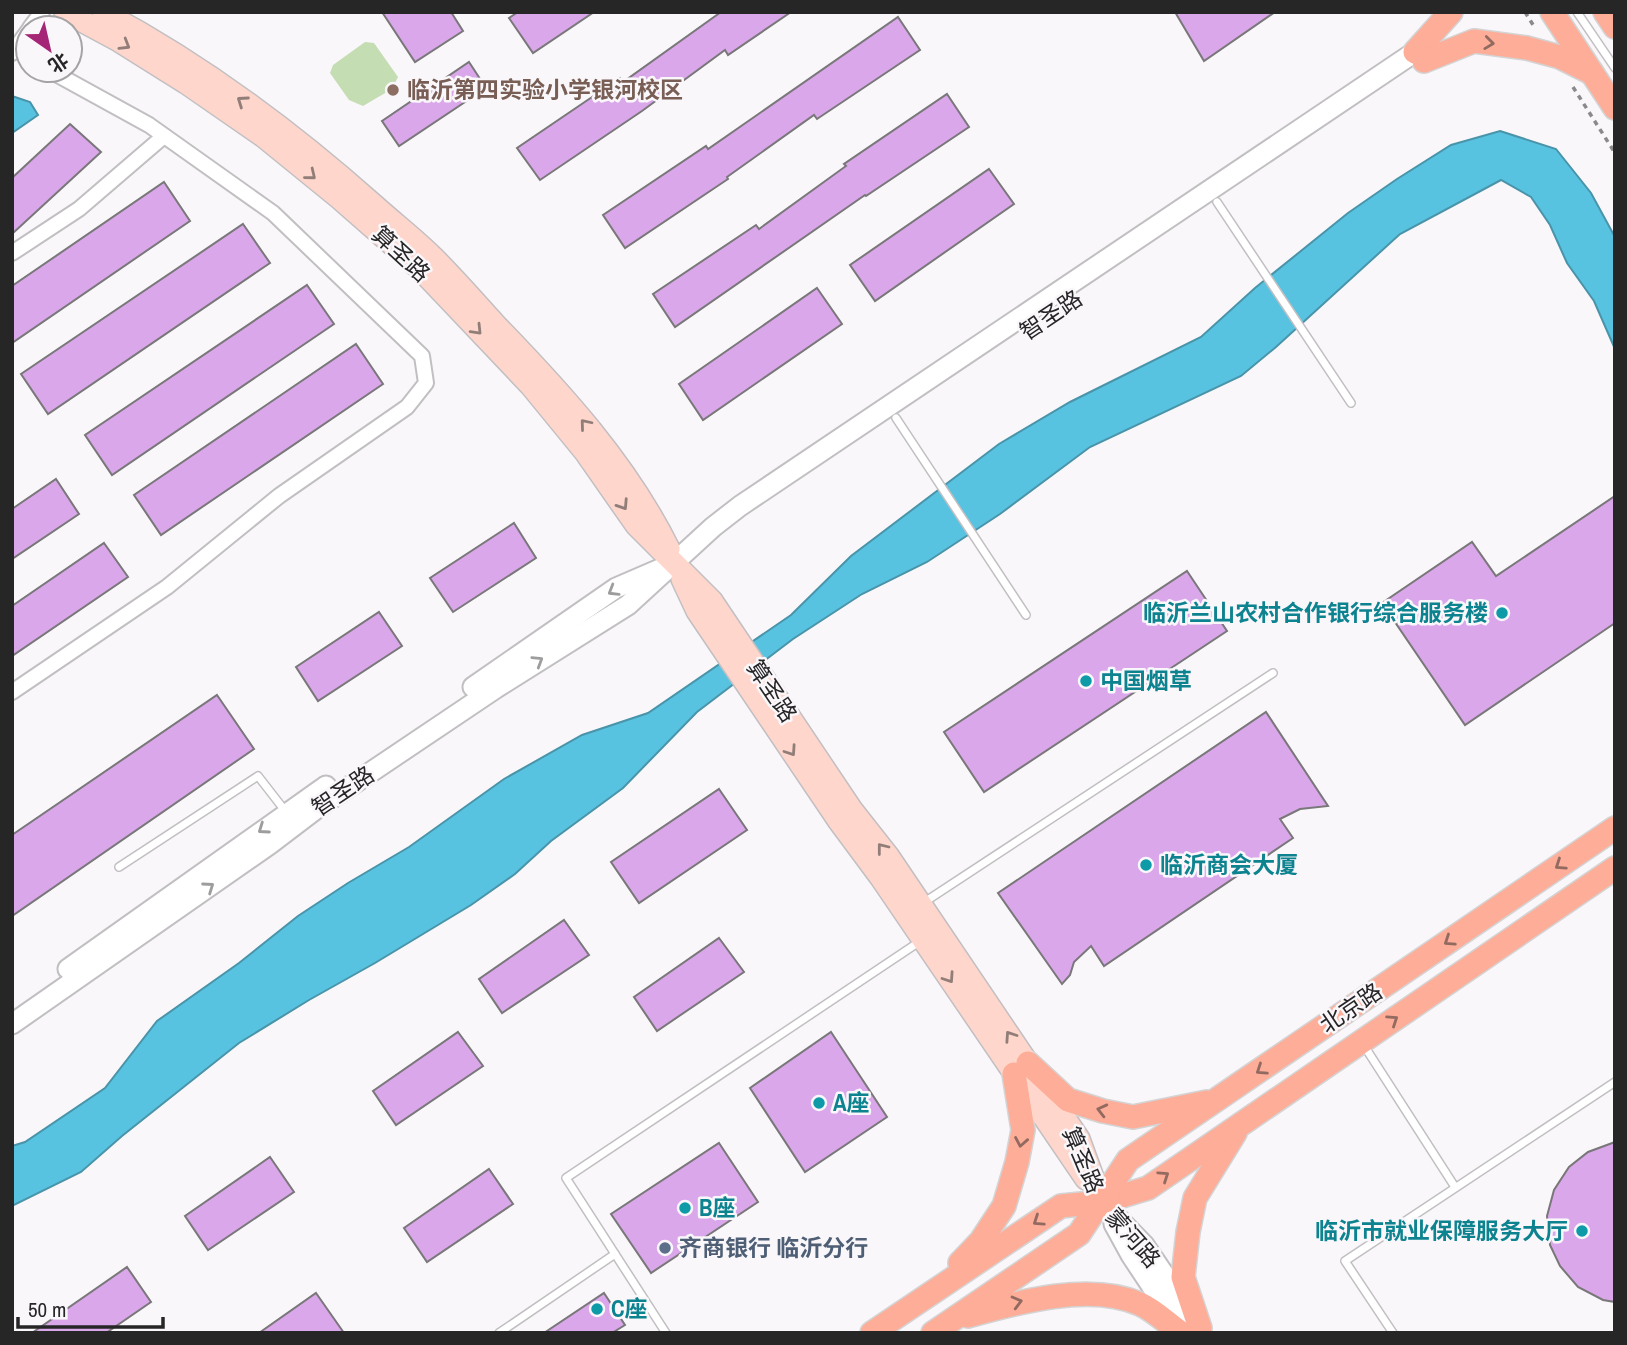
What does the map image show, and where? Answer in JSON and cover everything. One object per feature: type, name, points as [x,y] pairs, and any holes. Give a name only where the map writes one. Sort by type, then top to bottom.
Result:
[{"type":"main road","name":"算圣路","points":[[103,12],[196,68],[275,123],[351,185],[432,257],[544,374],[600,441],[652,515],[697,611],[726,637],[838,820],[1021,1069]]},
{"type":"main road","points":[[1420,57],[1451,12]]},
{"type":"main road","points":[[1552,12],[1615,108]]},
{"type":"main road","points":[[1605,12],[1615,27]]},
{"type":"main road","name":"算圣路","points":[[84,26],[120,41],[264,137],[420,269],[531,386],[586,452],[636,525],[675,563]]},
{"type":"main road","points":[[1420,57],[1474,41],[1527,48],[1560,57],[1592,73]]},
{"type":"main road","name":"算圣路","points":[[760,689],[889,856],[1102,1202]]},
{"type":"main road","name":"北京路","points":[[942,1326],[1079,1234],[1128,1160],[1615,828]]},
{"type":"main road","name":"北京路","points":[[872,1333],[1061,1206],[1102,1202],[1148,1188],[1615,868]]},
{"type":"main road","points":[[1021,1069],[1068,1101],[1133,1117],[1217,1100]]},
{"type":"main road","points":[[929,1294],[981,1241],[1004,1206],[1023,1130],[1021,1069]]},
{"type":"main road","points":[[1192,1332],[1183,1278],[1195,1198],[1240,1125]]},
{"type":"main road","points":[[942,1326],[1035,1298],[1104,1295],[1141,1304],[1192,1332]]},
{"type":"street","name":"智圣路","points":[[12,1024],[316,809],[496,688],[628,605],[713,527],[740,506],[1420,57]]},
{"type":"street","name":"智圣路","points":[[12,1007],[286,813],[616,588],[675,563],[720,538],[1217,202],[1420,57]]},
{"type":"street","points":[[12,692],[167,587],[279,495],[407,407],[426,383],[422,356],[273,213],[149,125],[74,84]]},
{"type":"street","points":[[12,253],[79,209],[164,136]]},
{"type":"street","name":"蒙河路","points":[[1102,1202],[1144,1245],[1192,1332]]},
{"type":"lane","points":[[1577,12],[1615,68]]},
{"type":"lane","points":[[1217,202],[1351,403]]},
{"type":"lane","points":[[896,418],[1026,615]]},
{"type":"lane","points":[[921,905],[1273,673]]},
{"type":"lane","points":[[119,867],[258,775],[286,813]]},
{"type":"lane","points":[[666,1333],[566,1178],[923,939]]},
{"type":"lane","points":[[1362,1042],[1455,1187]]},
{"type":"lane","points":[[1393,1333],[1345,1261],[1615,1082]]},
{"type":"lane","points":[[499,1333],[615,1254]]},
{"type":"green space","points":[[365,42],[374,43],[398,77],[392,89],[363,106],[349,100],[330,73],[333,65]]},
{"type":"water","points":[[12,96],[30,102],[38,115],[12,133]]},
{"type":"water","points":[[1500,131],[1556,149],[1591,193],[1615,237],[1615,349],[1594,301],[1567,263],[1550,225],[1531,197],[1501,180],[1400,234],[1241,376],[1090,447],[1000,514],[927,562],[862,594],[793,639],[697,712],[623,788],[551,841],[515,874],[471,905],[239,1043],[81,1172],[12,1206],[12,1146],[25,1142],[105,1088],[157,1021],[239,963],[298,916],[409,847],[504,779],[582,735],[648,713],[791,615],[851,556],[999,444],[1070,402],[1201,337],[1255,288],[1348,213],[1397,179],[1451,145]]},
{"type":"building","points":[[382,12],[451,12],[463,31],[415,62]]},
{"type":"building","points":[[518,12],[594,12],[533,53],[509,18]]},
{"type":"building","points":[[721,12],[791,12],[728,55],[725,50],[642,111],[540,180],[517,148],[620,78],[623,82]]},
{"type":"building","points":[[1175,12],[1275,12],[1204,61]]},
{"type":"building","points":[[898,17],[920,50],[817,119],[814,115],[727,177],[728,179],[625,248],[603,215],[706,146],[708,149]]},
{"type":"building","points":[[469,62],[486,88],[399,146],[382,121]]},
{"type":"building","points":[[947,94],[969,127],[865,195],[675,327],[653,294],[756,225],[759,229],[846,166],[844,164]]},
{"type":"building","points":[[70,124],[101,152],[12,234],[12,178]]},
{"type":"building","points":[[989,169],[1014,204],[875,301],[850,265]]},
{"type":"building","points":[[164,182],[190,221],[12,343],[12,286]]},
{"type":"building","points":[[243,224],[270,263],[48,414],[21,374]]},
{"type":"building","points":[[307,285],[334,324],[112,475],[85,435]]},
{"type":"building","points":[[817,288],[842,324],[703,420],[679,384]]},
{"type":"building","points":[[356,344],[383,384],[161,535],[134,495]]},
{"type":"building","points":[[56,479],[79,514],[12,559],[12,509]]},
{"type":"building","name":"临沂兰山农村合作银行综合服务楼","points":[[1615,496],[1615,623],[1465,725],[1382,603],[1472,542],[1496,576]]},
{"type":"building","points":[[514,523],[536,558],[453,612],[430,578]]},
{"type":"building","points":[[104,543],[128,577],[12,656],[12,606]]},
{"type":"building","name":"中国烟草","points":[[1187,571],[1227,631],[984,792],[944,732]]},
{"type":"building","points":[[379,612],[402,646],[318,701],[296,667]]},
{"type":"building","points":[[217,695],[254,749],[12,916],[12,835]]},
{"type":"building","name":"临沂商会大厦","points":[[1266,712],[1328,806],[1300,809],[1280,819],[1293,838],[1104,966],[1091,946],[1074,962],[1070,975],[1062,984],[998,893]]},
{"type":"building","points":[[719,789],[747,830],[639,903],[611,862]]},
{"type":"building","points":[[564,920],[589,955],[502,1013],[479,979]]},
{"type":"building","points":[[719,938],[744,972],[657,1031],[634,997]]},
{"type":"building","points":[[458,1032],[483,1066],[396,1125],[373,1091]]},
{"type":"building","name":"A座","points":[[831,1032],[887,1117],[805,1172],[750,1088]]},
{"type":"building","name":"临沂市就业保障服务大厅","points":[[1615,1142],[1615,1302],[1603,1300],[1578,1287],[1560,1266],[1550,1245],[1547,1216],[1554,1190],[1569,1167],[1588,1152]]},
{"type":"building","name":"B座","points":[[719,1143],[758,1202],[651,1273],[611,1214]]},
{"type":"building","points":[[270,1157],[294,1192],[208,1250],[185,1216]]},
{"type":"building","points":[[489,1169],[513,1204],[427,1262],[404,1228]]},
{"type":"building","points":[[127,1267],[151,1302],[106,1333],[32,1333]]},
{"type":"building","points":[[316,1293],[344,1333],[259,1333]]},
{"type":"building","name":"C座","points":[[604,1293],[625,1325],[612,1333],[544,1333]]},
{"type":"place","name":"临沂第四实验小学银河校区","points":[[393,90]]},
{"type":"place","name":"临沂兰山农村合作银行综合服务楼","points":[[1502,613]]},
{"type":"place","name":"中国烟草","points":[[1086,681]]},
{"type":"place","name":"临沂商会大厦","points":[[1146,865]]},
{"type":"place","name":"A座","points":[[819,1103]]},
{"type":"place","name":"B座","points":[[685,1208]]},
{"type":"place","name":"临沂市就业保障服务大厅","points":[[1582,1231]]},
{"type":"place","name":"齐商银行 临沂分行","points":[[665,1248]]},
{"type":"place","name":"C座","points":[[597,1309]]}]
